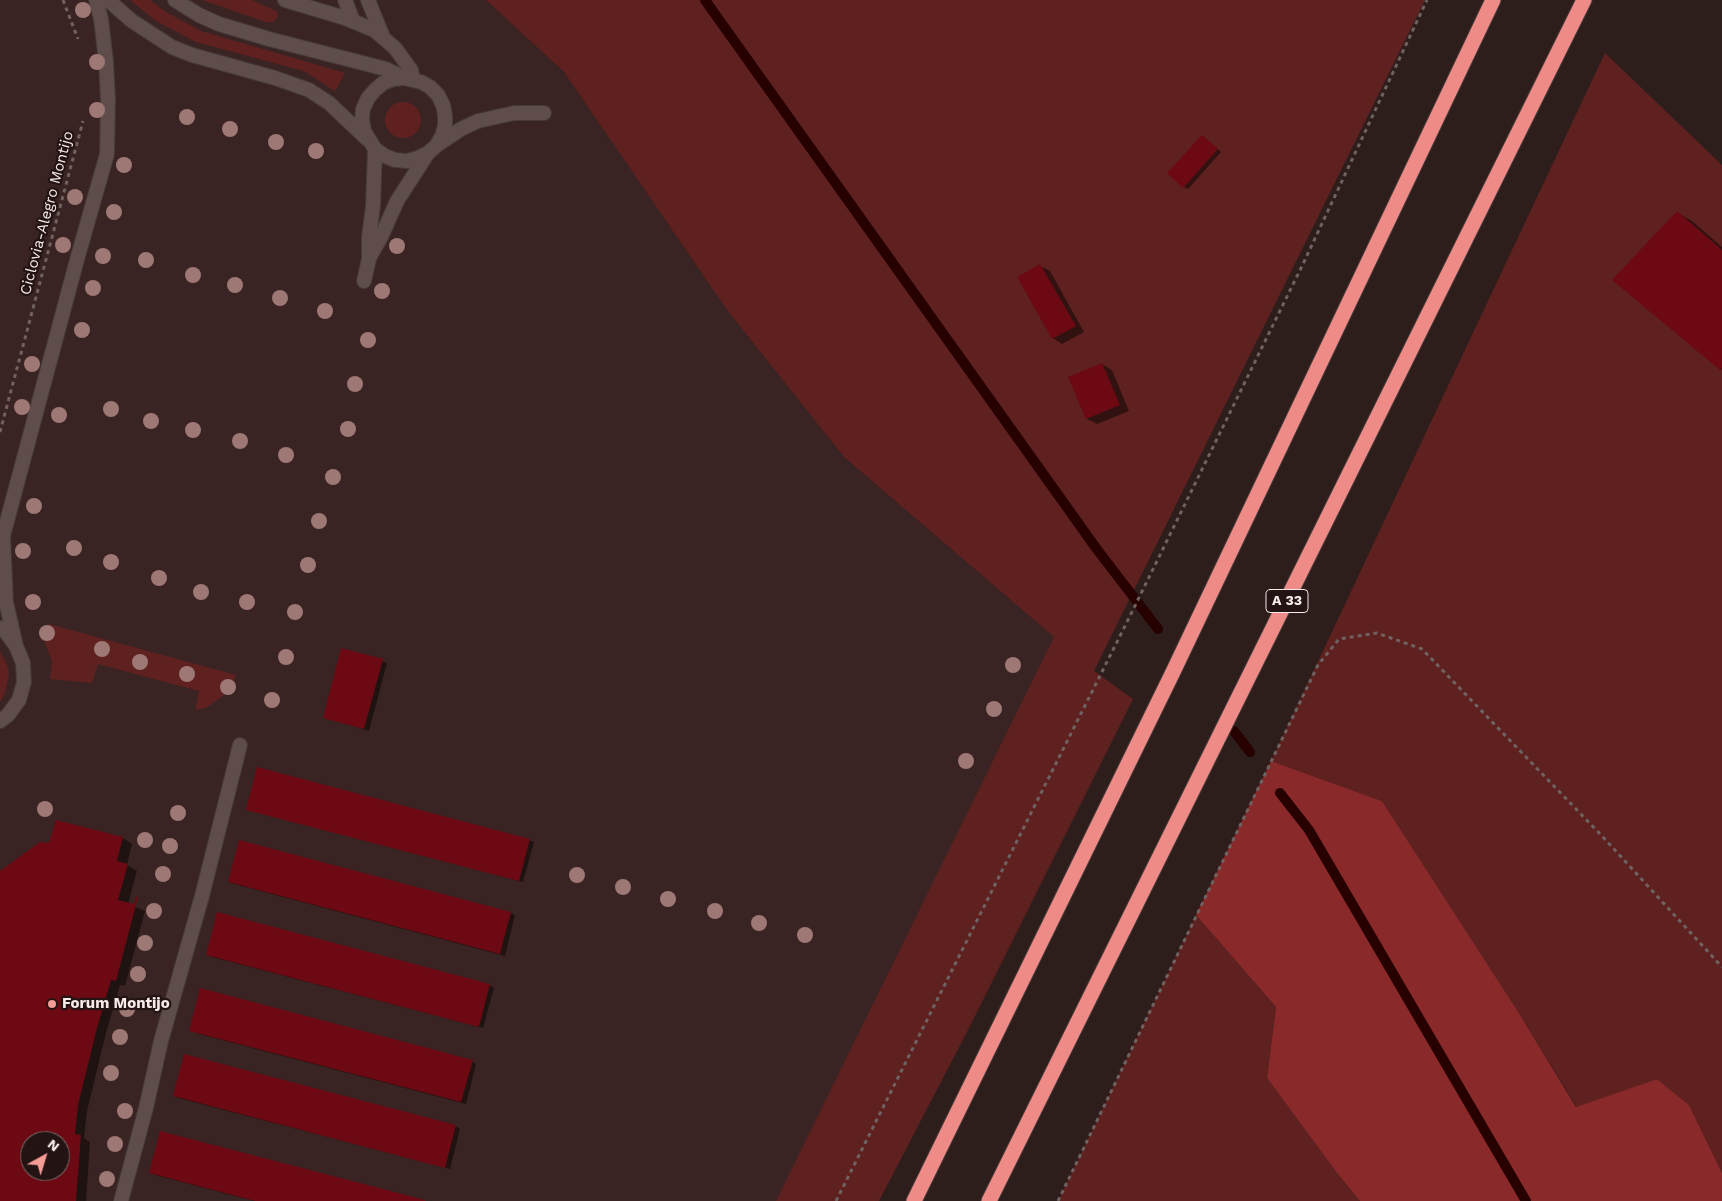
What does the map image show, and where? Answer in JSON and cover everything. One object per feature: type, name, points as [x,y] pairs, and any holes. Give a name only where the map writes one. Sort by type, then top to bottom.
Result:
[{"type":"highway","points":[[914,1201],[1173,672],[1493,0]]},
{"type":"highway","name":"A 33","points":[[989,1201],[1584,0]]},
{"type":"lane","points":[[0,721],[8,715],[18,700],[24,682],[23,663],[16,646],[6,602],[2,538],[107,154],[108,100],[106,61],[101,20],[96,0]]},
{"type":"lane","points":[[108,0],[132,21],[172,47],[192,55],[275,78],[309,90],[328,103],[384,156],[395,160],[407,161],[418,158],[461,129],[478,122],[514,112],[544,113]]},
{"type":"lane","points":[[175,0],[199,15],[219,24],[269,39],[386,68],[430,87],[438,95],[445,115],[445,126],[442,136],[397,202],[369,259]]},
{"type":"lane","points":[[344,0],[353,21]]},
{"type":"lane","points":[[368,0],[383,37]]},
{"type":"lane","points":[[289,1],[317,3],[331,14],[374,30],[395,48],[406,62],[411,70],[409,78]]},
{"type":"lane","points":[[364,281],[369,259],[369,236],[373,206],[372,145],[364,131],[363,109],[368,98],[383,83],[409,78]]},
{"type":"lane","points":[[0,628],[16,646]]},
{"type":"lane","points":[[121,1201],[146,1108],[161,1041],[202,896],[240,745]]},
{"type":"path","points":[[63,0],[79,41]]},
{"type":"path","points":[[836,1201],[1126,624],[1303,264],[1427,0]]},
{"type":"path","name":"Ciclovia-Alegro Montijo","points":[[0,432],[85,114]]},
{"type":"path","points":[[1058,1201],[1318,665],[1338,639],[1377,633],[1422,649],[1602,836],[1722,967]]},
{"type":"shaded area","points":[[0,0],[486,0],[564,72],[727,310],[844,457],[1094,671],[829,1201],[0,1201]]},
{"type":"shaded area","points":[[130,0],[150,0],[166,12],[201,31],[345,73],[335,91],[304,71],[196,42],[156,21]]},
{"type":"shaded area","points":[[202,0],[252,0],[276,11],[278,15],[274,22],[266,22]]},
{"type":"shaded area","points":[[486,0],[1425,0],[1094,671],[1133,699],[970,1026],[879,1201],[776,1201],[1054,637],[844,457],[727,310],[564,72]]},
{"type":"shaded area","points":[[1605,53],[1722,165],[1722,1173],[1689,1105],[1657,1079],[1577,1107],[1517,1010],[1382,801],[1271,761]]},
{"type":"shaded area","points":[[403,102],[410,103],[416,107],[420,113],[420,127],[416,133],[410,137],[403,138],[396,137],[390,133],[386,127],[385,120],[386,113],[390,107],[396,103]]},
{"type":"shaded area","points":[[49,624],[236,675],[230,691],[206,708],[195,710],[199,691],[98,664],[92,683],[50,679],[52,661],[43,638]]},
{"type":"shaded area","points":[[0,651],[7,665],[9,675],[5,693],[0,702]]},
{"type":"shaded area","points":[[1271,761],[1382,801],[1517,1010],[1576,1107],[1657,1079],[1689,1105],[1722,1173],[1722,1201],[1360,1201],[1267,1078],[1276,1007],[1196,915]]},
{"type":"shaded area","points":[[1196,915],[1276,1007],[1267,1078],[1360,1201],[1058,1201]]},
{"type":"building","points":[[1202,135],[1218,149],[1183,188],[1167,173]]},
{"type":"building","points":[[1677,211],[1722,250],[1722,368],[1720,370],[1612,280]]},
{"type":"building","points":[[1040,264],[1076,326],[1052,339],[1017,277]]},
{"type":"building","points":[[1102,363],[1120,405],[1086,419],[1068,377]]},
{"type":"building","points":[[341,648],[383,659],[364,729],[323,718]]},
{"type":"building","points":[[257,767],[530,839],[519,881],[246,810]]},
{"type":"building","name":"Forum Montijo","points":[[56,820],[123,837],[117,861],[128,864],[118,900],[134,904],[136,897],[138,897],[116,981],[111,980],[97,1028],[78,1105],[75,1134],[81,1135],[76,1201],[0,1201],[0,871],[40,842],[49,843]]},
{"type":"building","points":[[239,840],[511,912],[500,954],[228,882]]},
{"type":"building","points":[[217,912],[490,984],[479,1027],[206,955]]},
{"type":"building","points":[[200,988],[473,1060],[461,1102],[189,1031]]},
{"type":"building","points":[[184,1054],[456,1125],[445,1168],[173,1096]]},
{"type":"building","points":[[160,1131],[425,1201],[255,1201],[149,1173]]},
{"type":"waterway","points":[[705,0],[1096,548],[1158,629]]},
{"type":"waterway","points":[[1234,731],[1250,752]]},
{"type":"waterway","points":[[1280,793],[1309,830],[1526,1201]]},
{"type":"place","name":"Forum Montijo","points":[[52,1004]]}]
